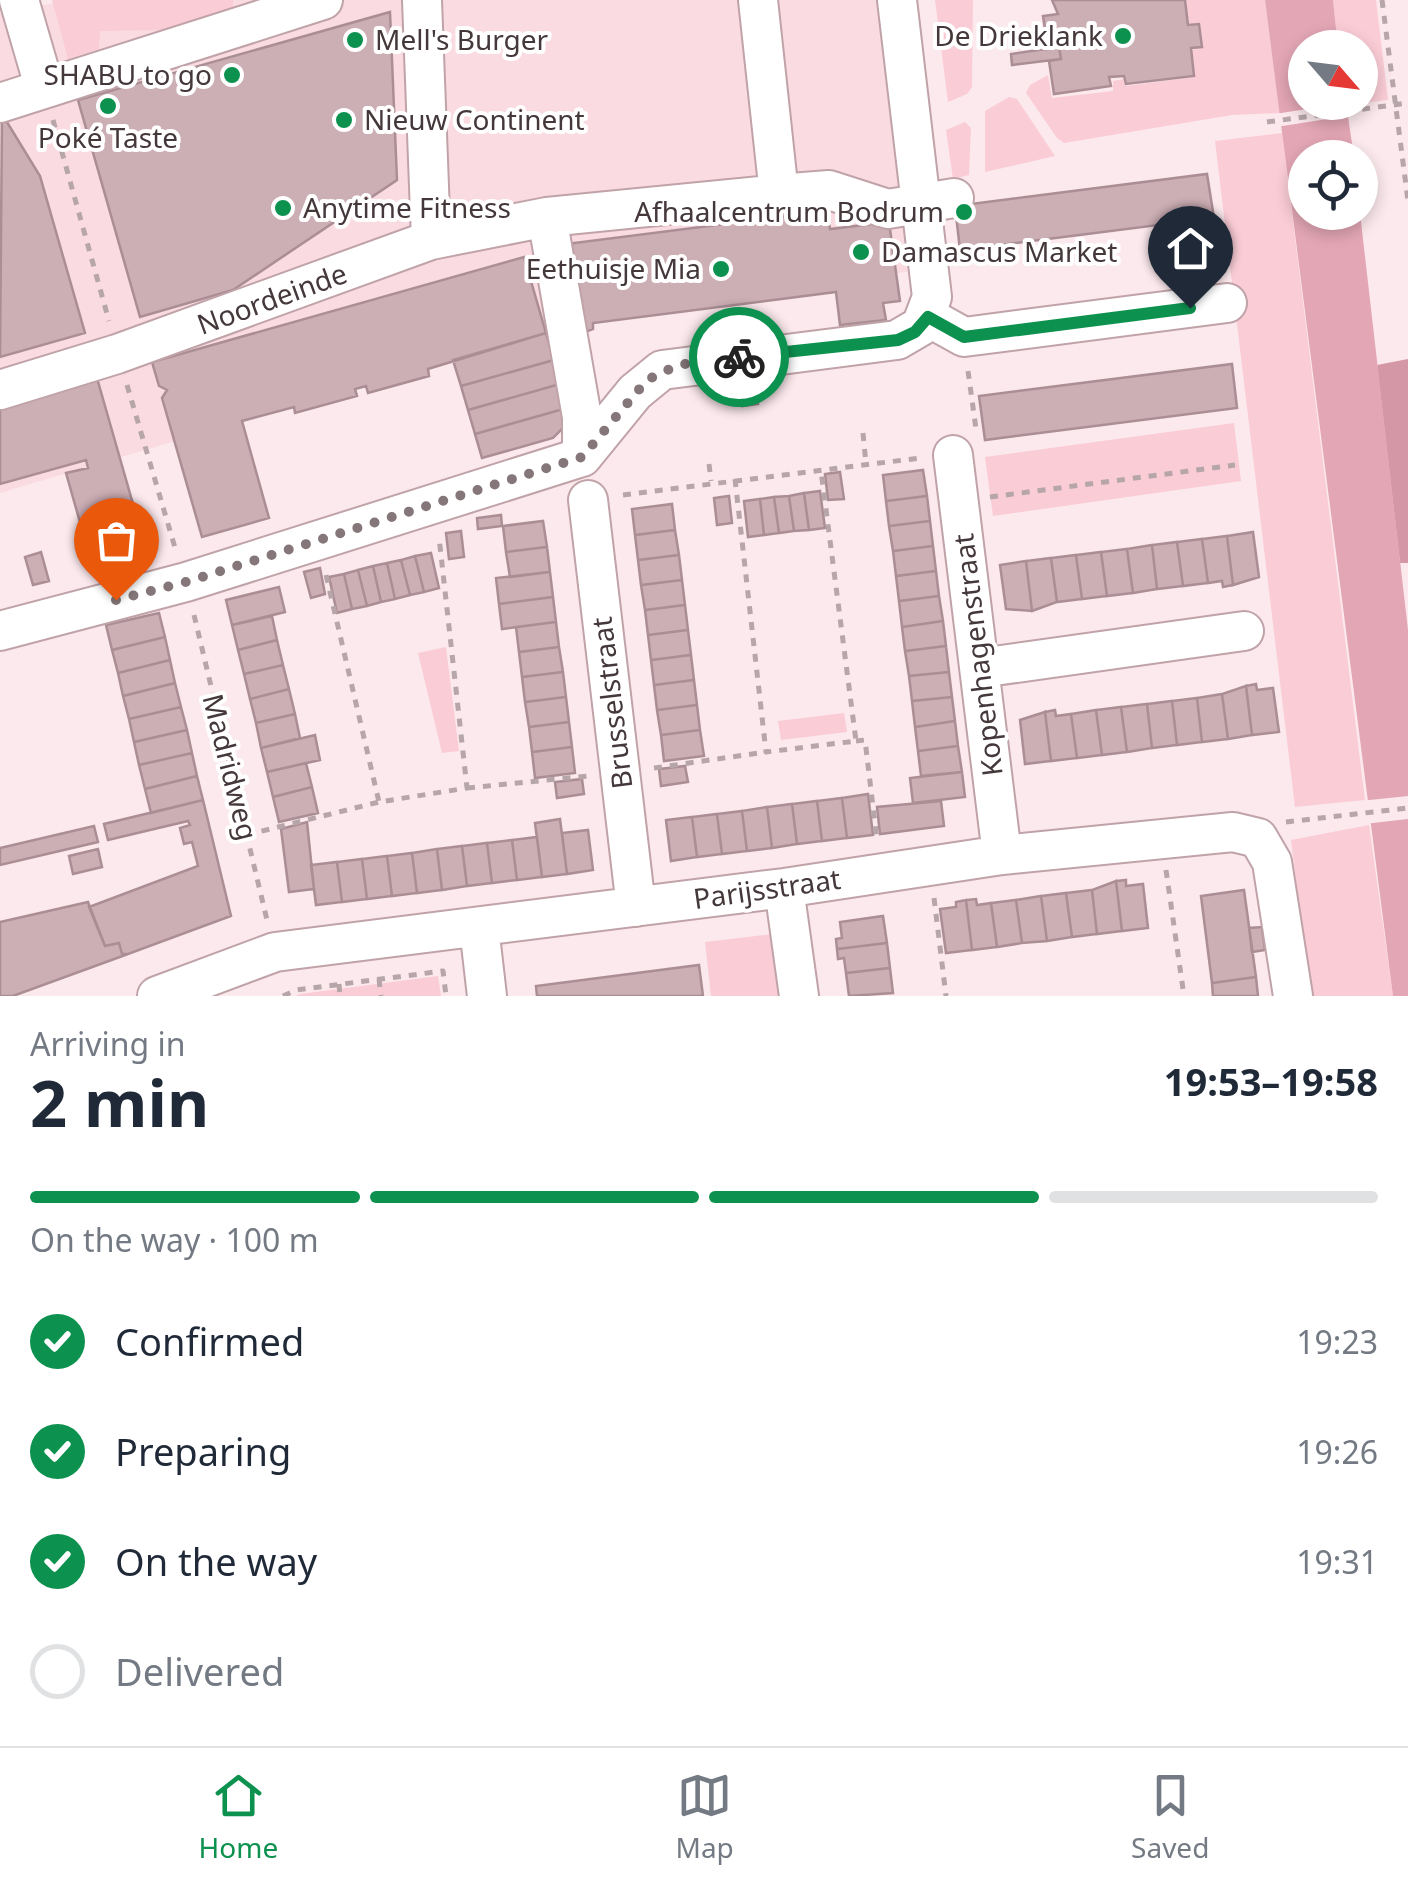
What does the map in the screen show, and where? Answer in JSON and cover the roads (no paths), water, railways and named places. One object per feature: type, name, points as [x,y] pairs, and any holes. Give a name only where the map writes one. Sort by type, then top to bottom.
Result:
[{"type":"street","points":[[19,0],[44,86]]},
{"type":"street","points":[[0,104],[44,86],[323,0]]},
{"type":"street","points":[[422,0],[431,240]]},
{"type":"street","points":[[758,0],[779,194]]},
{"type":"street","points":[[0,630],[186,582],[582,457],[635,392],[662,370],[898,340],[924,322],[932,297],[939,200],[898,0]]},
{"type":"street","name":"Noordeinde","points":[[0,390],[136,348],[431,240],[547,217],[828,190],[888,209],[939,200]]},
{"type":"street","points":[[547,217],[582,417],[582,457]]},
{"type":"street","points":[[924,322],[964,337],[1227,303]]},
{"type":"street","name":"Kopenhagenstraat","points":[[953,455],[1002,855]]},
{"type":"street","name":"Brusselstraat","points":[[588,500],[636,907]]},
{"type":"street","points":[[980,668],[1244,632]]},
{"type":"street","name":"Parijsstraat","points":[[158,996],[274,952],[784,888],[1002,855],[1233,832],[1258,838],[1272,862],[1293,996]]},
{"type":"street","points":[[784,888],[799,996]]},
{"type":"street","points":[[479,926],[487,996]]},
{"type":"place","name":"De Drieklank","points":[[1123,36]]},
{"type":"place","name":"Mell's Burger","points":[[355,40]]},
{"type":"place","name":"SHABU to go","points":[[232,75]]},
{"type":"place","name":"Poké Taste","points":[[108,106]]},
{"type":"place","name":"Nieuw Continent","points":[[344,120]]},
{"type":"place","name":"Anytime Fitness","points":[[283,208]]},
{"type":"place","name":"Afhaalcentrum Bodrum","points":[[964,212]]},
{"type":"place","name":"Damascus Market","points":[[861,252]]},
{"type":"place","name":"Eethuisje Mia","points":[[721,269]]}]
